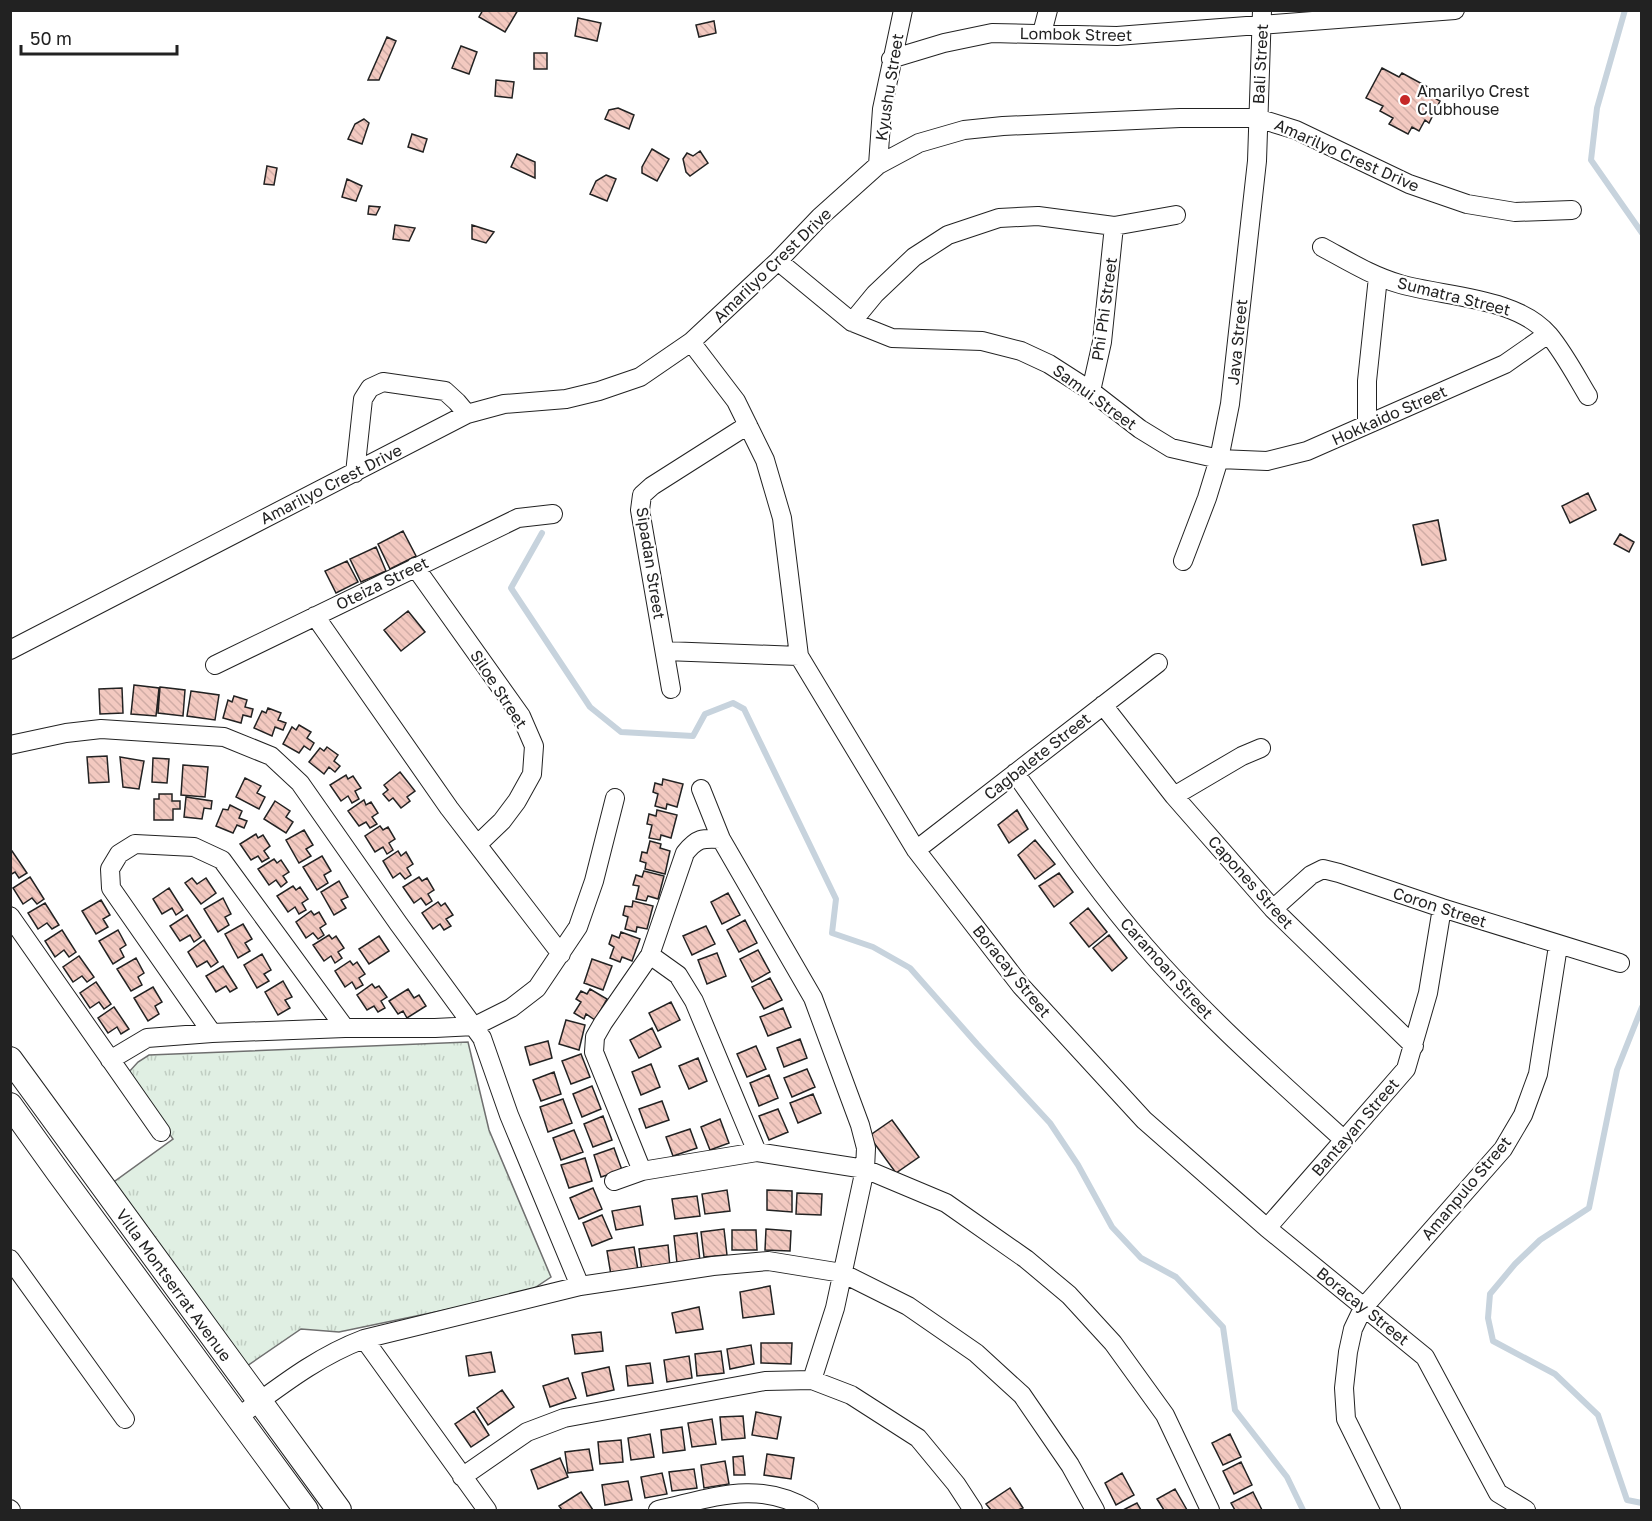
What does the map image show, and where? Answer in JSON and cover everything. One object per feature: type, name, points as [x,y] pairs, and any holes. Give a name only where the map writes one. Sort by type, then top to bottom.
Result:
[{"type":"street","name":"Kyushu Street","points":[[878,165],[882,109],[903,10]]},
{"type":"street","points":[[1042,33],[1048,10]]},
{"type":"street","name":"Lombok Street","points":[[891,59],[944,43],[992,33],[1117,36],[1263,18],[1455,10]]},
{"type":"street","name":"Bali Street","points":[[1257,118],[1263,18]]},
{"type":"street","name":"Amarilyo Crest Drive","points":[[10,650],[466,414],[504,404],[566,399],[640,377],[691,342],[778,261],[820,217],[878,165],[919,143],[964,130],[1003,126],[1180,118],[1257,118],[1296,130],[1409,184],[1467,204],[1515,212],[1572,210]]},
{"type":"street","name":"Java Street","points":[[1183,561],[1219,459],[1231,392],[1257,161],[1257,118]]},
{"type":"street","points":[[852,322],[875,294],[914,257],[948,235],[999,218],[1038,216],[1114,226],[1176,215]]},
{"type":"street","name":"Phi Phi Street","points":[[1091,391],[1102,342],[1114,226]]},
{"type":"street","name":"Sumatra Street","points":[[1322,247],[1378,277],[1479,300],[1521,313],[1548,334],[1588,396]]},
{"type":"street","name":"Samui Street","points":[[778,261],[852,322],[892,338],[982,341],[1021,351],[1049,364],[1091,391],[1140,429],[1171,448],[1219,459]]},
{"type":"street","points":[[1368,424],[1367,381],[1378,277]]},
{"type":"street","name":"Hokkaido Street","points":[[1219,459],[1267,460],[1307,451],[1505,364],[1548,334]]},
{"type":"street","name":"Boracay Street","points":[[691,342],[736,401],[765,460],[782,518],[799,656],[916,850],[1021,986],[1144,1120],[1267,1228],[1425,1357],[1496,1502]]},
{"type":"street","points":[[355,472],[363,399],[370,388],[383,382],[445,391],[466,414]]},
{"type":"street","name":"Sipadan Street","points":[[671,689],[640,510],[642,495],[652,486],[748,425]]},
{"type":"street","name":"Oteiza Street","points":[[215,665],[518,518],[553,514]]},
{"type":"street","name":"Siloe Street","points":[[415,567],[521,716],[534,746],[532,774],[522,792],[502,820],[478,844]]},
{"type":"street","points":[[315,616],[449,808],[561,954]]},
{"type":"street","points":[[665,651],[799,656]]},
{"type":"street","name":"Cagbalete Street","points":[[916,850],[1158,663]]},
{"type":"street","name":"Capones Street","points":[[1103,705],[1174,796],[1273,909],[1414,1046]]},
{"type":"street","points":[[10,745],[66,733],[112,730],[224,736],[271,756],[300,783],[482,1038],[509,1115],[580,1286]]},
{"type":"street","points":[[1174,796],[1242,756],[1261,748]]},
{"type":"street","name":"Caramoan Street","points":[[1015,774],[1094,883],[1145,946],[1214,1021],[1344,1140]]},
{"type":"street","points":[[701,789],[721,839],[813,998],[860,1125],[866,1148],[865,1169],[835,1308],[812,1380]]},
{"type":"street","points":[[110,1060],[147,1038],[345,1028],[475,1026],[511,1008],[537,988],[578,927],[594,881],[615,798]]},
{"type":"street","points":[[642,1171],[594,1052],[595,1037],[650,956],[685,853],[695,842],[707,838],[721,839]]},
{"type":"street","points":[[212,1033],[111,888],[110,869],[119,854],[135,844],[195,847],[222,860],[345,1028]]},
{"type":"street","name":"Coron Street","points":[[1273,909],[1311,875],[1323,869],[1620,963]]},
{"type":"street","name":"Bantayan Street","points":[[1267,1228],[1406,1069],[1428,993],[1442,908]]},
{"type":"street","points":[[10,916],[161,1132]]},
{"type":"street","name":"Amanpulo Street","points":[[1391,1510],[1346,1419],[1344,1388],[1347,1352],[1353,1329],[1363,1308],[1503,1149],[1523,1115],[1539,1074],[1558,945]]},
{"type":"street","points":[[650,956],[678,975],[694,1001],[757,1152]]},
{"type":"street","name":"Villa Montserrat Avenue","points":[[10,1059],[339,1510]]},
{"type":"street","name":"Villa Montserrat Avenue","points":[[10,1105],[306,1510]]},
{"type":"street","points":[[614,1182],[642,1171],[757,1152],[865,1169],[946,1203],[1026,1258],[1069,1295],[1113,1343],[1165,1415],[1210,1510]]},
{"type":"street","points":[[10,1259],[125,1419]]},
{"type":"street","points":[[238,1417],[303,1369],[336,1350],[364,1339],[580,1286],[713,1266],[768,1261],[842,1273],[908,1306],[976,1353],[1022,1395],[1070,1465],[1095,1510]]},
{"type":"street","points":[[364,1339],[487,1510]]},
{"type":"street","points":[[462,1477],[527,1432],[564,1418],[765,1381],[812,1380],[851,1395],[918,1438],[974,1510]]},
{"type":"street","points":[[658,1510],[741,1492],[768,1494],[809,1510]]},
{"type":"street","points":[[1496,1502],[1526,1510]]},
{"type":"green space","points":[[468,1042],[489,1130],[551,1277],[527,1293],[339,1332],[301,1329],[244,1368],[111,1184],[173,1139],[128,1073],[138,1062],[149,1055]]},
{"type":"building","points":[[483,10],[518,10],[505,32],[479,17]]},
{"type":"building","points":[[578,18],[601,23],[597,41],[575,36]]},
{"type":"building","points":[[714,21],[716,33],[699,37],[696,25]]},
{"type":"building","points":[[387,37],[396,41],[379,80],[368,80]]},
{"type":"building","points":[[461,46],[477,52],[469,74],[452,68]]},
{"type":"building","points":[[534,53],[547,53],[547,69],[534,69]]},
{"type":"building","name":"Amarilyo Crest Clubhouse","points":[[1382,68],[1399,77],[1402,73],[1439,93],[1436,99],[1440,101],[1429,123],[1425,120],[1419,131],[1412,127],[1408,134],[1389,124],[1393,118],[1380,111],[1383,106],[1366,98]]},
{"type":"building","points":[[496,80],[514,82],[512,98],[495,96]]},
{"type":"building","points":[[618,108],[634,115],[629,129],[605,119],[609,110]]},
{"type":"building","points":[[364,119],[369,123],[362,144],[348,139],[355,124]]},
{"type":"building","points":[[412,134],[427,139],[423,152],[408,147]]},
{"type":"building","points":[[652,149],[669,159],[657,181],[642,173],[642,167]]},
{"type":"building","points":[[700,151],[708,163],[690,176],[686,172],[683,159],[687,153],[693,156]]},
{"type":"building","points":[[517,154],[535,162],[535,178],[511,167]]},
{"type":"building","points":[[267,166],[277,168],[274,185],[264,184]]},
{"type":"building","points":[[606,175],[616,179],[607,201],[590,194],[596,181]]},
{"type":"building","points":[[347,179],[362,186],[356,201],[342,197]]},
{"type":"building","points":[[369,206],[380,207],[376,215],[368,214]]},
{"type":"building","points":[[395,225],[415,228],[409,241],[393,239]]},
{"type":"building","points":[[472,225],[494,232],[486,243],[472,239]]},
{"type":"building","points":[[1588,493],[1596,510],[1570,523],[1562,506]]},
{"type":"building","points":[[1438,520],[1446,560],[1422,565],[1413,525]]},
{"type":"building","points":[[403,531],[416,556],[390,569],[378,544]]},
{"type":"building","points":[[1620,534],[1634,542],[1629,552],[1614,544]]},
{"type":"building","points":[[376,547],[386,571],[361,582],[350,559]]},
{"type":"building","points":[[347,561],[358,582],[336,593],[325,571]]},
{"type":"building","points":[[408,611],[425,632],[401,651],[384,630]]},
{"type":"building","points":[[134,685],[159,688],[156,716],[131,714]]},
{"type":"building","points":[[160,687],[185,690],[183,716],[158,713]]},
{"type":"building","points":[[122,688],[123,713],[100,714],[99,689]]},
{"type":"building","points":[[191,691],[219,695],[215,720],[187,716]]},
{"type":"building","points":[[234,696],[247,700],[245,707],[253,709],[251,717],[243,715],[241,723],[223,718],[228,700],[232,702]]},
{"type":"building","points":[[268,708],[281,713],[278,720],[286,723],[283,730],[275,727],[272,736],[254,728],[262,711],[266,713]]},
{"type":"building","points":[[299,725],[311,732],[307,738],[314,743],[310,750],[304,746],[299,753],[283,744],[292,727],[296,730]]},
{"type":"building","points":[[327,747],[338,755],[334,761],[340,766],[335,772],[329,767],[324,774],[309,762],[320,748],[324,751]]},
{"type":"building","points":[[107,756],[109,782],[89,783],[87,757]]},
{"type":"building","points":[[120,757],[144,761],[139,789],[123,787]]},
{"type":"building","points":[[153,758],[169,759],[167,783],[152,782]]},
{"type":"building","points":[[183,765],[208,767],[205,797],[181,795]]},
{"type":"building","points":[[400,772],[415,791],[407,797],[410,801],[401,808],[393,798],[389,801],[383,794],[388,790],[384,785]]},
{"type":"building","points":[[346,775],[348,779],[353,776],[361,788],[355,791],[359,799],[352,803],[348,796],[341,801],[330,785]]},
{"type":"building","points":[[245,778],[261,786],[257,793],[265,797],[259,809],[236,797]]},
{"type":"building","points":[[663,779],[683,784],[677,807],[667,804],[666,809],[655,806],[658,794],[653,792],[655,783],[662,785]]},
{"type":"building","points":[[159,794],[172,794],[172,801],[180,801],[180,809],[173,809],[173,820],[154,820],[154,799],[159,799]]},
{"type":"building","points":[[186,797],[212,801],[211,809],[204,808],[202,819],[184,817]]},
{"type":"building","points":[[364,800],[366,805],[371,802],[378,813],[372,817],[377,824],[370,828],[366,822],[359,826],[348,811]]},
{"type":"building","points":[[275,801],[290,811],[286,817],[293,822],[286,833],[264,819]]},
{"type":"building","points":[[230,805],[242,811],[239,818],[247,821],[244,828],[237,825],[233,833],[216,826],[223,809],[228,810]]},
{"type":"building","points":[[657,810],[677,815],[671,838],[661,835],[660,840],[649,838],[652,825],[647,824],[649,814],[656,816]]},
{"type":"building","points":[[1017,810],[1028,829],[1009,843],[998,825]]},
{"type":"building","points":[[380,826],[383,830],[388,827],[395,839],[389,843],[393,850],[387,854],[383,847],[375,852],[365,836]]},
{"type":"building","points":[[304,830],[313,845],[306,849],[311,856],[299,863],[286,840]]},
{"type":"building","points":[[256,834],[258,838],[263,835],[270,846],[264,851],[269,858],[262,862],[258,856],[251,860],[240,844]]},
{"type":"building","points":[[1035,840],[1055,864],[1035,879],[1018,855]]},
{"type":"building","points":[[650,841],[661,844],[660,848],[670,851],[665,874],[645,869],[646,863],[640,861],[642,852],[647,853]]},
{"type":"building","points":[[12,851],[27,873],[19,878],[15,872],[10,875],[10,852]]},
{"type":"building","points":[[398,851],[401,856],[406,852],[413,864],[407,868],[411,875],[405,879],[400,873],[393,878],[383,861]]},
{"type":"building","points":[[322,856],[331,871],[324,875],[328,883],[317,890],[303,867]]},
{"type":"building","points":[[274,859],[277,863],[281,860],[289,872],[283,876],[287,882],[281,887],[276,880],[269,885],[258,869]]},
{"type":"building","points":[[644,871],[664,876],[658,899],[648,896],[646,901],[636,899],[639,886],[633,885],[636,875],[642,877]]},
{"type":"building","points":[[1059,873],[1073,892],[1054,907],[1039,886]]},
{"type":"building","points":[[30,877],[44,899],[37,904],[32,898],[23,904],[13,888]]},
{"type":"building","points":[[419,877],[422,881],[427,878],[434,890],[428,894],[432,901],[426,905],[421,898],[414,903],[403,887]]},
{"type":"building","points":[[192,878],[197,884],[206,878],[216,893],[201,904],[185,883]]},
{"type":"building","points":[[339,881],[348,897],[341,900],[346,908],[334,915],[321,892]]},
{"type":"building","points":[[293,886],[296,890],[300,887],[308,899],[302,903],[306,910],[299,914],[295,907],[288,912],[277,896]]},
{"type":"building","points":[[169,888],[183,910],[176,915],[172,908],[162,914],[153,899]]},
{"type":"building","points":[[728,893],[740,915],[722,924],[711,902]]},
{"type":"building","points":[[223,898],[231,914],[225,917],[229,925],[218,932],[204,909]]},
{"type":"building","points":[[101,900],[110,915],[103,919],[108,927],[96,934],[82,911]]},
{"type":"building","points":[[633,901],[653,906],[647,929],[637,927],[636,932],[625,929],[628,917],[623,915],[625,906],[632,907]]},
{"type":"building","points":[[438,902],[441,906],[445,903],[453,915],[446,919],[451,926],[444,930],[440,924],[433,929],[422,913]]},
{"type":"building","points":[[45,903],[59,925],[52,929],[47,923],[38,929],[28,913]]},
{"type":"building","points":[[1088,908],[1107,932],[1089,947],[1070,923]]},
{"type":"building","points":[[311,911],[314,915],[319,912],[326,924],[320,928],[324,935],[318,939],[313,933],[306,938],[296,922]]},
{"type":"building","points":[[187,915],[201,937],[194,942],[190,935],[180,941],[170,926]]},
{"type":"building","points":[[745,920],[757,943],[739,952],[727,930]]},
{"type":"building","points":[[243,924],[252,939],[245,943],[250,951],[238,958],[225,934]]},
{"type":"building","points":[[706,926],[715,944],[692,955],[683,936]]},
{"type":"building","points":[[62,930],[76,952],[69,957],[64,950],[55,957],[45,941]]},
{"type":"building","points":[[118,930],[126,945],[120,949],[124,957],[113,964],[99,941]]},
{"type":"building","points":[[621,932],[640,939],[632,961],[622,957],[620,962],[610,958],[614,947],[609,944],[612,935],[619,938]]},
{"type":"building","points":[[329,935],[332,939],[336,936],[344,948],[338,952],[342,958],[335,963],[331,956],[324,961],[313,945]]},
{"type":"building","points":[[1109,935],[1127,958],[1112,971],[1093,948]]},
{"type":"building","points":[[379,936],[389,951],[369,964],[359,949]]},
{"type":"building","points":[[204,940],[218,962],[211,967],[207,961],[197,967],[188,952]]},
{"type":"building","points":[[758,950],[770,972],[752,982],[740,959]]},
{"type":"building","points":[[717,953],[726,976],[707,984],[698,960]]},
{"type":"building","points":[[262,954],[271,970],[264,974],[269,981],[257,988],[244,965]]},
{"type":"building","points":[[79,956],[94,977],[87,982],[82,976],[73,982],[63,967]]},
{"type":"building","points":[[136,958],[144,973],[138,977],[142,985],[131,991],[117,969]]},
{"type":"building","points":[[592,959],[612,966],[603,990],[584,983]]},
{"type":"building","points":[[350,961],[353,965],[357,962],[365,974],[359,978],[363,985],[356,989],[352,982],[345,987],[335,971]]},
{"type":"building","points":[[223,966],[237,988],[230,992],[226,986],[216,992],[206,976]]},
{"type":"building","points":[[770,978],[782,1000],[764,1009],[752,987]]},
{"type":"building","points":[[283,981],[292,997],[285,1000],[290,1008],[278,1015],[265,992]]},
{"type":"building","points":[[96,982],[111,1004],[104,1009],[99,1002],[90,1008],[80,993]]},
{"type":"building","points":[[372,984],[375,988],[379,986],[387,997],[381,1001],[385,1008],[378,1012],[374,1006],[367,1010],[357,995]]},
{"type":"building","points":[[153,987],[162,1002],[155,1006],[159,1014],[148,1021],[134,998]]},
{"type":"building","points":[[408,989],[414,998],[419,995],[426,1006],[407,1018],[403,1011],[398,1014],[389,1001]]},
{"type":"building","points":[[590,989],[607,999],[595,1020],[586,1014],[584,1019],[574,1013],[581,1002],[576,999],[581,991],[587,994]]},
{"type":"building","points":[[671,1002],[680,1020],[658,1031],[649,1013]]},
{"type":"building","points":[[114,1007],[129,1029],[121,1034],[117,1027],[108,1033],[98,1018]]},
{"type":"building","points":[[783,1008],[791,1027],[768,1036],[760,1017]]},
{"type":"building","points":[[566,1020],[585,1025],[579,1050],[559,1044]]},
{"type":"building","points":[[652,1028],[661,1047],[639,1058],[630,1040]]},
{"type":"building","points":[[800,1039],[807,1058],[784,1067],[777,1048]]},
{"type":"building","points":[[548,1041],[552,1058],[530,1065],[525,1047]]},
{"type":"building","points":[[756,1046],[766,1069],[747,1077],[737,1054]]},
{"type":"building","points":[[581,1054],[590,1077],[571,1084],[562,1061]]},
{"type":"building","points":[[698,1058],[707,1081],[689,1089],[679,1066]]},
{"type":"building","points":[[651,1064],[660,1087],[641,1095],[632,1072]]},
{"type":"building","points":[[807,1069],[815,1087],[792,1097],[784,1078]]},
{"type":"building","points":[[554,1072],[561,1094],[541,1101],[533,1080]]},
{"type":"building","points":[[769,1075],[778,1098],[759,1106],[750,1083]]},
{"type":"building","points":[[592,1086],[601,1109],[582,1117],[573,1094]]},
{"type":"building","points":[[813,1094],[821,1113],[798,1123],[790,1103]]},
{"type":"building","points":[[563,1099],[572,1123],[548,1132],[540,1107]]},
{"type":"building","points":[[662,1101],[669,1120],[646,1128],[639,1109]]},
{"type":"building","points":[[778,1109],[788,1132],[769,1140],[759,1116]]},
{"type":"building","points":[[603,1116],[612,1140],[593,1147],[584,1124]]},
{"type":"building","points":[[720,1119],[729,1143],[710,1150],[701,1127]]},
{"type":"building","points":[[892,1120],[919,1157],[896,1173],[869,1136]]},
{"type":"building","points":[[690,1129],[697,1148],[673,1156],[666,1137]]},
{"type":"building","points":[[574,1130],[583,1152],[561,1160],[553,1138]]},
{"type":"building","points":[[614,1148],[622,1170],[601,1177],[594,1155]]},
{"type":"building","points":[[585,1158],[592,1181],[569,1188],[561,1165]]},
{"type":"building","points":[[593,1188],[602,1209],[579,1219],[570,1198]]},
{"type":"building","points":[[727,1190],[730,1211],[705,1214],[702,1194]]},
{"type":"building","points":[[767,1190],[792,1191],[792,1212],[767,1210]]},
{"type":"building","points":[[797,1193],[822,1194],[821,1215],[796,1214]]},
{"type":"building","points":[[697,1196],[700,1216],[675,1219],[672,1199]]},
{"type":"building","points":[[640,1206],[643,1225],[616,1230],[612,1211]]},
{"type":"building","points":[[602,1215],[612,1238],[592,1246],[583,1223]]},
{"type":"building","points":[[724,1229],[727,1255],[704,1257],[701,1232]]},
{"type":"building","points":[[766,1229],[791,1231],[790,1251],[765,1250]]},
{"type":"building","points":[[732,1230],[756,1230],[757,1250],[732,1250]]},
{"type":"building","points":[[697,1233],[700,1261],[677,1263],[674,1236]]},
{"type":"building","points":[[668,1245],[670,1267],[642,1271],[639,1249]]},
{"type":"building","points":[[634,1247],[638,1270],[611,1275],[607,1251]]},
{"type":"building","points":[[770,1286],[774,1314],[743,1318],[740,1292]]},
{"type":"building","points":[[699,1307],[703,1329],[676,1333],[672,1313]]},
{"type":"building","points":[[601,1332],[603,1351],[575,1354],[572,1335]]},
{"type":"building","points":[[761,1343],[792,1343],[791,1364],[761,1363]]},
{"type":"building","points":[[751,1345],[754,1364],[730,1369],[727,1349]]},
{"type":"building","points":[[721,1351],[724,1373],[697,1376],[695,1354]]},
{"type":"building","points":[[491,1352],[495,1372],[469,1376],[466,1356]]},
{"type":"building","points":[[689,1356],[692,1378],[667,1382],[664,1360]]},
{"type":"building","points":[[650,1363],[653,1383],[628,1386],[626,1366]]},
{"type":"building","points":[[609,1367],[614,1390],[587,1396],[582,1373]]},
{"type":"building","points":[[568,1378],[576,1398],[550,1407],[543,1386]]},
{"type":"building","points":[[502,1390],[514,1407],[488,1425],[477,1408]]},
{"type":"building","points":[[474,1411],[489,1435],[471,1447],[455,1424]]},
{"type":"building","points":[[756,1412],[781,1417],[777,1439],[752,1435]]},
{"type":"building","points":[[743,1416],[745,1438],[722,1440],[720,1417]]},
{"type":"building","points":[[712,1419],[716,1444],[692,1447],[688,1423]]},
{"type":"building","points":[[682,1427],[685,1450],[663,1453],[661,1430]]},
{"type":"building","points":[[650,1434],[654,1457],[631,1460],[628,1438]]},
{"type":"building","points":[[1230,1434],[1241,1457],[1223,1465],[1212,1443]]},
{"type":"building","points":[[621,1440],[623,1462],[600,1464],[598,1442]]},
{"type":"building","points":[[589,1449],[593,1470],[568,1473],[565,1452]]},
{"type":"building","points":[[767,1454],[794,1458],[791,1479],[764,1475]]},
{"type":"building","points":[[743,1456],[745,1475],[734,1475],[733,1457]]},
{"type":"building","points":[[560,1458],[568,1477],[538,1489],[531,1470]]},
{"type":"building","points":[[725,1461],[729,1484],[704,1488],[701,1465]]},
{"type":"building","points":[[1241,1462],[1252,1485],[1234,1494],[1223,1471]]},
{"type":"building","points":[[694,1469],[697,1488],[672,1491],[669,1472]]},
{"type":"building","points":[[662,1473],[667,1494],[645,1498],[641,1477]]},
{"type":"building","points":[[1122,1473],[1134,1495],[1116,1505],[1105,1483]]},
{"type":"building","points":[[628,1481],[632,1500],[605,1505],[602,1485]]},
{"type":"building","points":[[1010,1488],[1023,1508],[991,1510],[986,1504]]},
{"type":"building","points":[[1175,1489],[1187,1510],[1164,1510],[1157,1499]]},
{"type":"building","points":[[581,1492],[593,1510],[562,1510],[559,1506]]},
{"type":"building","points":[[1253,1492],[1262,1510],[1235,1510],[1231,1503]]},
{"type":"building","points":[[1137,1503],[1141,1510],[1123,1510]]},
{"type":"waterway","points":[[1625,10],[1597,108],[1591,160],[1642,233]]},
{"type":"waterway","points":[[542,533],[511,588],[590,707],[621,732],[693,736],[705,714],[733,703],[744,709],[836,899],[832,933],[873,947],[910,968],[1050,1123],[1078,1165],[1112,1227],[1141,1258],[1176,1277],[1223,1327],[1235,1410],[1287,1477],[1303,1510]]},
{"type":"waterway","points":[[1642,1007],[1617,1070],[1589,1208],[1540,1240],[1515,1264],[1490,1294],[1488,1318],[1493,1341],[1555,1374],[1598,1415],[1627,1500],[1642,1503]]},
{"type":"place","name":"Amarilyo Crest Clubhouse","points":[[1405,100]]}]
